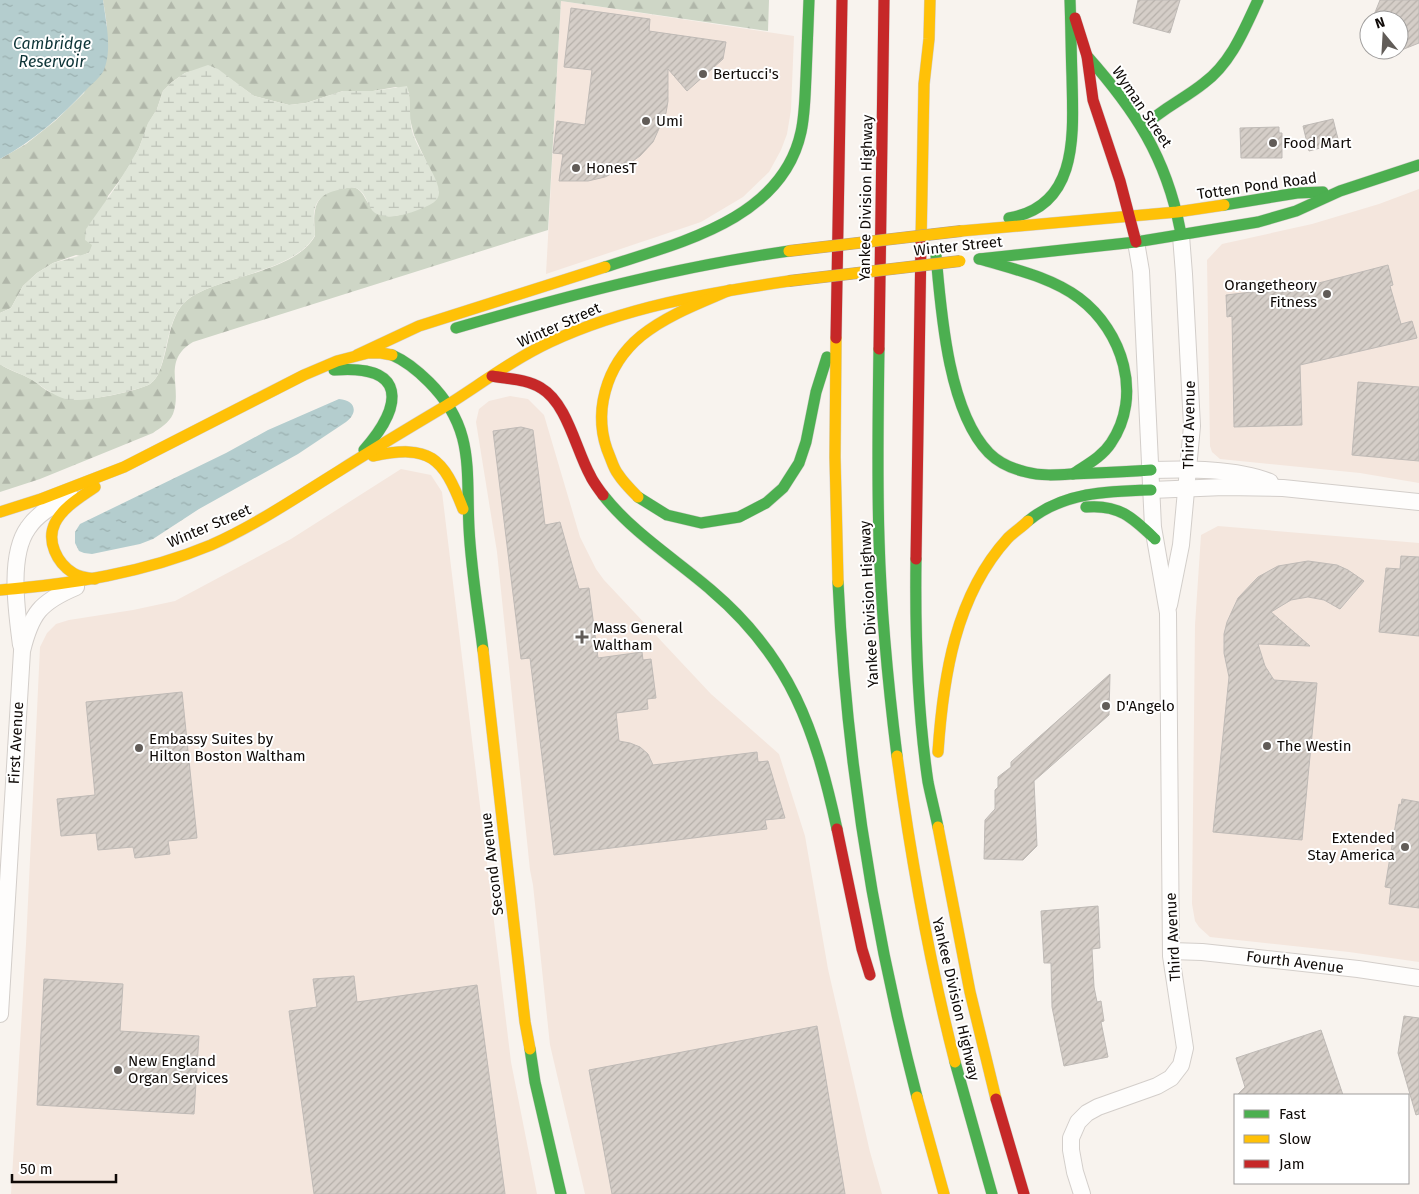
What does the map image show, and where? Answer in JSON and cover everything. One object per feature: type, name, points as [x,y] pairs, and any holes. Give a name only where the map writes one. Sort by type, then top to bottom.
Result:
[{"type":"main road","points":[[357,355],[419,326],[696,238],[725,223],[751,206],[766,194],[784,172],[794,155],[801,134],[804,109],[809,0]]},
{"type":"main road","name":"Yankee Division Highway","points":[[842,0],[836,327],[836,527],[839,613],[845,691],[868,871],[883,948],[906,1056],[944,1194]]},
{"type":"main road","name":"Yankee Division Highway","points":[[884,0],[878,466],[880,567],[887,668],[906,820],[925,930],[956,1070],[992,1194]]},
{"type":"main road","points":[[930,0],[929,38],[924,84],[916,616],[918,664],[928,782],[939,829],[952,904],[972,1002],[992,1084],[1024,1194]]},
{"type":"main road","points":[[961,228],[1014,218],[1033,212],[1051,197],[1065,175],[1072,152],[1071,0]]},
{"type":"main road","name":"Wyman Street","points":[[1071,0],[1087,56],[1093,100],[1120,181],[1136,242]]},
{"type":"main road","points":[[1142,128],[1155,115],[1205,83],[1222,66],[1235,48],[1258,0]]},
{"type":"main road","points":[[929,38],[932,85],[931,167],[941,306],[950,359],[962,404],[974,432],[989,452],[1003,463],[1035,474],[1151,470]]},
{"type":"main road","name":"Wyman Street","points":[[1087,56],[1112,86],[1142,128],[1164,169],[1171,186],[1180,236]]},
{"type":"main road","name":"Totten Pond Road","points":[[1180,236],[1231,228],[1278,217],[1314,204],[1340,191],[1419,165]]},
{"type":"main road","name":"Totten Pond Road","points":[[1177,212],[1297,193],[1340,191]]},
{"type":"main road","name":"Winter Street","points":[[441,332],[549,301],[716,262],[790,251],[927,235],[961,228],[1177,212]]},
{"type":"main road","name":"Winter Street","points":[[0,590],[54,586],[122,574],[170,559],[237,533],[270,515],[538,348],[593,325],[656,304],[789,281],[1180,236]]},
{"type":"main road","points":[[980,259],[1046,281],[1074,295],[1098,315],[1116,344],[1125,368],[1127,383],[1127,406],[1123,421],[1117,435],[1107,449],[1095,460],[1073,474]]},
{"type":"main road","points":[[730,290],[672,317],[643,334],[628,348],[616,364],[605,389],[602,402],[601,428],[612,466],[636,496],[656,511],[668,516],[707,523],[731,519],[753,511],[782,489],[794,473],[803,454],[816,396],[836,327]]},
{"type":"main road","points":[[0,512],[49,496],[122,468],[324,367],[357,355],[422,337]]},
{"type":"main road","name":"Second Avenue","points":[[357,355],[380,352],[392,355],[404,360],[429,381],[449,404],[459,423],[465,447],[468,471],[469,528],[527,1035],[537,1090],[561,1194]]},
{"type":"main road","points":[[290,383],[322,373],[356,369],[372,371],[387,381],[393,396],[392,407],[387,418],[368,445],[348,465]]},
{"type":"main road","points":[[492,376],[528,382],[543,388],[552,396],[560,408],[585,466],[604,497],[620,516],[730,606],[760,639],[781,669],[804,713],[819,758],[869,972],[876,989]]},
{"type":"main road","name":"Second Avenue","points":[[348,465],[389,452],[411,450],[429,456],[441,464],[452,480],[469,528]]},
{"type":"main road","points":[[97,579],[75,574],[66,568],[57,557],[53,546],[52,534],[55,523],[72,503],[122,468]]},
{"type":"main road","points":[[939,829],[938,765],[941,713],[952,652],[967,604],[990,561],[1014,532],[1032,517],[1052,505],[1082,495],[1151,490]]},
{"type":"main road","points":[[990,561],[1048,521],[1088,506],[1107,506],[1120,510],[1132,517],[1155,539]]},
{"type":"main road","points":[[884,1006],[906,1056]]},
{"type":"street","name":"Third Avenue","points":[[1168,613],[1181,545],[1189,469],[1192,407],[1180,236]]},
{"type":"street","name":"Third Avenue","points":[[1082,1194],[1074,1172],[1071,1150],[1071,1138],[1078,1122],[1098,1107],[1171,1078],[1181,1065],[1184,1053],[1184,1038],[1174,982],[1171,951],[1168,613],[1155,539],[1141,271],[1136,242]]},
{"type":"street","name":"First Avenue","points":[[0,1014],[22,651],[17,589],[18,554],[21,540],[34,520],[44,511],[122,468]]},
{"type":"street","points":[[1151,470],[1189,469],[1249,476],[1283,488]]},
{"type":"street","points":[[1151,490],[1283,488],[1419,502]]},
{"type":"street","name":"First Avenue","points":[[22,651],[29,627],[42,606],[50,599],[97,579]]},
{"type":"street","name":"Fourth Avenue","points":[[1171,951],[1202,952],[1350,968],[1419,978]]},
{"type":"shaded area","points":[[561,1],[794,36],[791,110],[787,134],[769,172],[743,197],[701,222],[546,274]]},
{"type":"shaded area","points":[[1419,189],[1419,483],[1360,473],[1220,459],[1212,452],[1210,446],[1207,260],[1222,244],[1312,224],[1379,204]]},
{"type":"shaded area","points":[[510,396],[528,399],[544,415],[580,537],[596,569],[604,580],[711,694],[779,754],[805,836],[828,969],[870,1152],[882,1194],[585,1194],[550,1045],[497,552],[476,422],[479,409],[489,401]]},
{"type":"shaded area","points":[[401,469],[431,475],[442,492],[511,1062],[537,1194],[11,1194],[26,944],[40,647],[47,633],[56,624],[69,620],[175,601],[291,539]]},
{"type":"shaded area","points":[[1218,526],[1419,543],[1419,962],[1349,952],[1210,937],[1195,921],[1192,904],[1195,625],[1201,535]]},
{"type":"green space","points":[[103,0],[769,0],[768,31],[561,1],[548,230],[193,342],[183,349],[175,366],[175,404],[173,414],[167,423],[153,433],[40,479],[0,492],[0,364],[31,379],[50,392],[72,397],[104,397],[150,384],[155,379],[163,363],[173,321],[183,304],[191,297],[205,290],[292,258],[305,248],[315,236],[315,211],[320,199],[325,194],[354,187],[380,213],[389,216],[400,215],[403,214],[430,170],[414,135],[410,119],[409,92],[396,87],[373,91],[343,91],[306,103],[289,105],[254,96],[229,78],[192,71],[185,73],[163,91],[157,109],[148,124],[139,148],[128,169],[108,196],[91,251],[81,256],[76,255],[53,263],[37,273],[23,286],[11,308],[0,313],[0,159],[26,144],[55,121],[84,93],[107,25]]},
{"type":"green space","points":[[208,65],[218,69],[254,96],[289,105],[306,103],[343,91],[373,91],[407,86],[413,134],[433,173],[439,196],[428,206],[412,212],[386,216],[375,213],[361,191],[356,188],[352,187],[326,194],[317,204],[314,217],[315,235],[306,247],[276,265],[205,289],[183,304],[173,321],[158,374],[151,383],[143,387],[108,396],[82,400],[65,399],[1,365],[0,313],[11,308],[23,286],[37,273],[53,263],[89,253],[92,245],[85,240],[86,229],[117,185],[139,148],[163,91],[185,73]]},
{"type":"water","name":"Cambridge Reservoir","points":[[0,0],[103,0],[107,27],[108,55],[103,72],[67,109],[46,128],[0,159]]},
{"type":"water","points":[[339,399],[349,402],[353,407],[353,414],[346,422],[298,454],[199,509],[153,539],[140,544],[92,554],[79,551],[75,543],[75,532],[80,524],[226,453],[268,430]]},
{"type":"building","points":[[1138,0],[1180,0],[1170,33],[1133,23]]},
{"type":"building","points":[[1380,0],[1419,0],[1419,43],[1409,47],[1409,10],[1376,10]]},
{"type":"building","points":[[571,8],[650,19],[649,31],[726,42],[723,59],[687,91],[668,69],[666,113],[653,142],[640,156],[623,168],[605,177],[588,181],[559,181],[563,154],[553,153],[557,121],[585,125],[592,70],[564,67]]},
{"type":"building","points":[[1333,119],[1339,143],[1309,151],[1303,126]]},
{"type":"building","points":[[1279,127],[1279,133],[1282,133],[1282,158],[1241,158],[1240,128]]},
{"type":"building","points":[[1388,265],[1393,285],[1390,286],[1401,324],[1412,321],[1417,338],[1300,365],[1302,425],[1234,427],[1232,316],[1227,317],[1226,295],[1311,285]]},
{"type":"building","points":[[1358,382],[1419,387],[1419,461],[1352,455]]},
{"type":"building","points":[[521,427],[533,430],[545,525],[560,522],[579,589],[589,588],[598,658],[642,652],[643,660],[651,659],[656,698],[647,699],[648,709],[616,713],[619,741],[640,747],[648,754],[653,765],[757,752],[758,762],[768,761],[785,818],[765,820],[767,829],[554,855],[530,658],[521,659],[493,431]]},
{"type":"building","points":[[1401,556],[1419,557],[1419,636],[1379,632],[1386,568],[1400,569]]},
{"type":"building","name":"The Westin","points":[[1308,561],[1337,565],[1364,581],[1340,609],[1324,600],[1308,597],[1291,600],[1271,612],[1310,646],[1258,644],[1265,666],[1274,680],[1317,683],[1302,840],[1213,832],[1229,677],[1224,653],[1224,634],[1227,622],[1238,598],[1258,577],[1278,566]]},
{"type":"building","points":[[1110,674],[1109,715],[1034,781],[1037,846],[1023,860],[984,859],[985,820],[995,809],[995,790],[998,787],[998,777],[1011,767],[1011,762]]},
{"type":"building","name":"Embassy Suites by Hilton Boston Waltham","points":[[182,692],[197,838],[168,841],[170,854],[135,858],[133,847],[98,850],[96,833],[61,836],[57,799],[95,795],[86,702]]},
{"type":"building","name":"Extended Stay America","points":[[1402,799],[1419,802],[1419,908],[1389,904],[1391,888],[1385,887],[1399,804],[1401,805]]},
{"type":"building","points":[[1098,906],[1100,948],[1092,949],[1094,987],[1097,1002],[1101,1001],[1104,1021],[1101,1022],[1108,1057],[1064,1066],[1052,1007],[1051,963],[1044,963],[1041,911]]},
{"type":"building","points":[[354,976],[357,1002],[477,985],[505,1194],[314,1194],[289,1011],[317,1007],[313,979]]},
{"type":"building","name":"New England Organ Services","points":[[44,979],[123,984],[120,1031],[199,1036],[194,1114],[37,1105]]},
{"type":"building","points":[[1404,1016],[1419,1018],[1419,1114],[1416,1115],[1398,1053]]},
{"type":"building","points":[[817,1026],[845,1194],[612,1194],[589,1070]]},
{"type":"building","points":[[1321,1030],[1343,1094],[1238,1094],[1245,1087],[1236,1058]]},
{"type":"traffic: fast","points":[[605,267],[664,248],[723,224],[750,207],[773,187],[790,162],[801,132],[805,104],[809,0]]},
{"type":"traffic: fast","points":[[1009,218],[1032,211],[1049,199],[1060,183],[1068,164],[1073,121],[1070,0]]},
{"type":"traffic: fast","points":[[1142,128],[1157,115],[1204,83],[1222,66],[1236,45],[1258,0]]},
{"type":"traffic: fast","points":[[1087,56],[1120,96],[1146,136],[1166,179],[1180,229]]},
{"type":"traffic: fast","points":[[979,259],[1136,242],[1258,222],[1296,211],[1340,191],[1419,165]]},
{"type":"traffic: fast","points":[[1224,205],[1297,193],[1323,192]]},
{"type":"traffic: fast","points":[[456,328],[663,274],[789,251]]},
{"type":"traffic: fast","points":[[936,255],[944,332],[956,387],[964,412],[975,435],[989,453],[997,460],[1011,467],[1037,474],[1060,475],[1151,470]]},
{"type":"traffic: fast","points":[[980,259],[1031,274],[1068,291],[1094,312],[1107,328],[1117,346],[1124,365],[1127,385],[1126,405],[1121,425],[1111,443],[1103,452],[1073,474]]},
{"type":"traffic: fast","points":[[879,349],[878,515],[881,594],[897,756]]},
{"type":"traffic: fast","points":[[392,355],[412,367],[429,382],[444,399],[461,433],[467,468],[470,543],[483,650]]},
{"type":"traffic: fast","points":[[638,497],[667,515],[701,523],[739,517],[766,503],[783,488],[799,463],[806,442],[816,392],[827,357]]},
{"type":"traffic: fast","points":[[334,370],[358,370],[375,374],[386,381],[391,391],[391,403],[386,418],[364,450]]},
{"type":"traffic: fast","points":[[1028,521],[1056,504],[1086,495],[1151,490]]},
{"type":"traffic: fast","points":[[603,495],[640,533],[711,590],[738,616],[761,642],[780,669],[809,727],[829,793],[837,829]]},
{"type":"traffic: fast","points":[[1086,507],[1117,510],[1140,525],[1155,539]]},
{"type":"traffic: fast","points":[[916,559],[916,643],[921,726],[928,782],[938,827]]},
{"type":"traffic: fast","points":[[838,582],[848,713],[864,842],[887,970],[917,1097]]},
{"type":"traffic: fast","points":[[530,1049],[535,1082],[561,1194]]},
{"type":"traffic: fast","points":[[955,1062],[992,1194]]},
{"type":"traffic: slow","points":[[921,242],[924,84],[929,39],[930,0]]},
{"type":"traffic: slow","points":[[961,231],[1177,212],[1224,205]]},
{"type":"traffic: slow","points":[[789,251],[961,231]]},
{"type":"traffic: slow","points":[[789,281],[960,261]]},
{"type":"traffic: slow","points":[[357,355],[419,326],[605,267]]},
{"type":"traffic: slow","points":[[449,404],[524,356],[550,342],[608,319],[637,310],[698,296],[789,281]]},
{"type":"traffic: slow","points":[[638,497],[617,472],[604,441],[602,407],[605,391],[611,376],[619,361],[641,336],[684,310],[730,290]]},
{"type":"traffic: slow","points":[[836,338],[835,457],[838,582]]},
{"type":"traffic: slow","points":[[0,512],[41,499],[124,467],[304,375],[337,361],[368,353],[392,355]]},
{"type":"traffic: slow","points":[[0,590],[81,581],[107,576],[160,563],[211,545],[244,529],[449,404]]},
{"type":"traffic: slow","points":[[373,456],[408,452],[432,458],[449,477],[463,509]]},
{"type":"traffic: slow","points":[[95,487],[58,517],[52,537],[58,558],[67,569],[86,578],[95,579]]},
{"type":"traffic: slow","points":[[938,752],[948,667],[964,612],[975,586],[990,561],[1008,538],[1028,521]]},
{"type":"traffic: slow","points":[[483,650],[525,1022],[530,1049]]},
{"type":"traffic: slow","points":[[897,756],[922,910],[955,1062]]},
{"type":"traffic: slow","points":[[938,827],[970,992],[996,1099]]},
{"type":"traffic: slow","points":[[917,1097],[944,1194]]},
{"type":"traffic: jam","points":[[836,338],[842,0]]},
{"type":"traffic: jam","points":[[879,349],[884,0]]},
{"type":"traffic: jam","points":[[1075,18],[1087,56],[1093,100],[1120,181],[1136,242]]},
{"type":"traffic: jam","points":[[916,559],[921,242]]},
{"type":"traffic: jam","points":[[492,376],[530,383],[550,395],[558,404],[591,478],[603,495]]},
{"type":"traffic: jam","points":[[837,829],[862,949],[870,975]]},
{"type":"traffic: jam","points":[[996,1099],[1024,1194]]},
{"type":"place","name":"Bertucci's","points":[[703,74]]},
{"type":"place","name":"Umi","points":[[646,121]]},
{"type":"place","name":"Food Mart","points":[[1273,143]]},
{"type":"place","name":"HonesT","points":[[576,168]]},
{"type":"place","name":"Orangetheory Fitness","points":[[1327,294]]},
{"type":"place","name":"Mass General Waltham","points":[[582,637]]},
{"type":"place","name":"D'Angelo","points":[[1106,706]]},
{"type":"place","name":"The Westin","points":[[1267,746]]},
{"type":"place","name":"Embassy Suites by Hilton Boston Waltham","points":[[139,748]]},
{"type":"place","name":"Extended Stay America","points":[[1405,847]]},
{"type":"place","name":"New England Organ Services","points":[[118,1070]]}]
